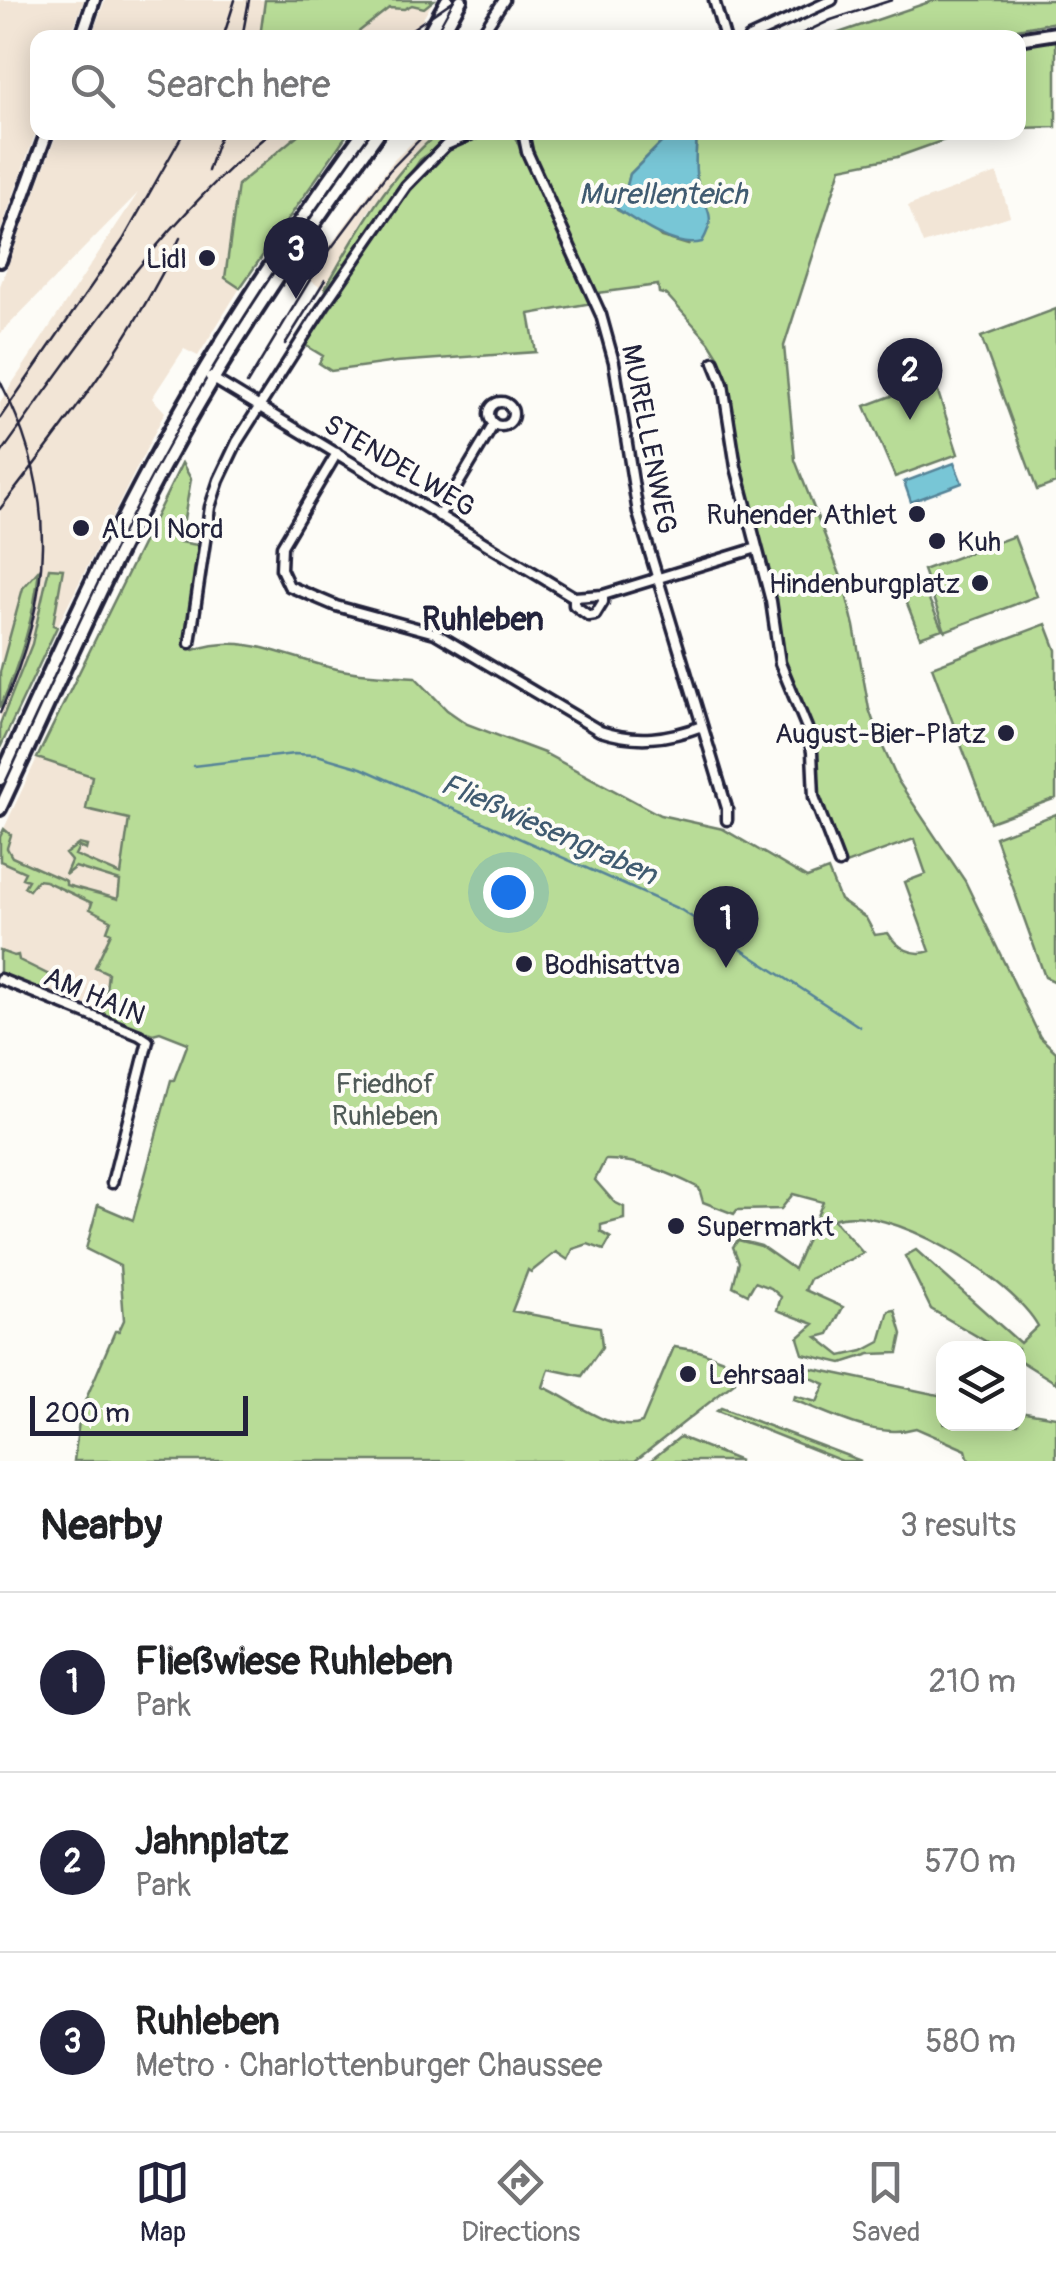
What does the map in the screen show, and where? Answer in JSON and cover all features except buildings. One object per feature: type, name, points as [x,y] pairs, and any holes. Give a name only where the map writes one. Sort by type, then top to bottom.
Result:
[{"type":"main road","points":[[84,30],[94,0]]},
{"type":"main road","points":[[430,30],[447,0]]},
{"type":"main road","points":[[444,30],[461,0]]},
{"type":"main road","points":[[1026,38],[1056,33]]},
{"type":"main road","points":[[0,262],[44,140]]},
{"type":"main road","points":[[0,778],[129,506],[202,372],[273,260],[357,140]]},
{"type":"main road","points":[[0,809],[140,511],[214,379],[373,140]]},
{"type":"street","points":[[484,30],[504,0]]},
{"type":"street","points":[[714,0],[723,30]]},
{"type":"street","points":[[766,30],[832,0]]},
{"type":"street","points":[[190,643],[203,546],[216,489],[237,442],[406,186],[446,145],[458,140]]},
{"type":"street","name":"MURELLENWEG","points":[[526,140],[532,162],[595,299],[608,339],[633,496],[727,808],[726,820]]},
{"type":"street","points":[[714,362],[723,384],[736,467],[771,601],[780,663],[810,740],[814,798],[839,863]]},
{"type":"street","name":"STENDELWEG","points":[[202,372],[574,597],[603,595],[757,548]]},
{"type":"street","points":[[439,516],[494,424]]},
{"type":"street","points":[[337,453],[282,546],[281,569],[293,589],[355,612],[435,633],[600,732],[653,738],[702,726]]},
{"type":"street","name":"STENDELWEG","points":[[574,597],[576,608],[590,616],[596,615],[603,595]]},
{"type":"street","name":"AM HAIN","points":[[0,979],[148,1041],[112,1183]]},
{"type":"shaded area","points":[[0,0],[84,0],[73,30],[30,30],[30,140],[33,140],[0,233]]},
{"type":"shaded area","points":[[105,0],[265,0],[261,30],[94,30]]},
{"type":"shaded area","points":[[434,0],[416,30],[362,30],[389,8],[431,4]]},
{"type":"shaded area","points":[[54,140],[292,140],[238,185],[225,278],[240,288],[198,356],[184,349],[152,398],[165,412],[57,627],[53,625],[63,569],[46,574],[32,644],[0,724],[0,708],[20,659],[32,614],[38,572],[23,588],[0,672],[0,402],[138,193],[0,334],[0,286]]},
{"type":"shaded area","points":[[415,140],[430,140],[368,212],[324,290],[303,275],[326,251],[393,161]]},
{"type":"shaded area","points":[[997,173],[1010,216],[923,244],[908,206]]},
{"type":"shaded area","points":[[37,758],[92,776],[129,819],[103,1017],[0,976],[0,837]]},
{"type":"green space","points":[[265,0],[434,0],[424,8],[389,8],[361,30],[261,30]]},
{"type":"green space","points":[[935,0],[1056,0],[1056,22],[1011,30],[847,30]]},
{"type":"green space","points":[[1056,38],[1056,127],[1026,128],[1026,43]]},
{"type":"green space","points":[[292,140],[343,140],[240,288],[225,278],[238,185]]},
{"type":"green space","points":[[431,140],[448,140],[420,160],[346,270],[325,289],[389,186]]},
{"type":"green space","points":[[474,140],[516,140],[592,303],[529,314],[536,352],[331,371],[319,363],[323,356],[305,345],[416,181],[449,148]]},
{"type":"green space","name":"Friedhof Ruhleben","points":[[530,140],[664,140],[630,174],[627,186],[615,196],[617,210],[661,237],[688,245],[707,201],[697,177],[697,140],[944,140],[897,157],[841,168],[784,346],[795,460],[843,582],[869,709],[879,738],[898,781],[965,881],[1040,1037],[1056,1052],[1056,1383],[1026,1364],[1026,1341],[1022,1341],[1038,1326],[1003,1287],[946,1248],[915,1233],[857,1217],[833,1219],[863,1253],[810,1279],[805,1290],[843,1307],[829,1334],[817,1337],[841,1356],[863,1351],[880,1342],[889,1311],[895,1310],[902,1334],[898,1353],[870,1354],[842,1363],[803,1354],[798,1338],[814,1324],[777,1310],[781,1297],[771,1288],[755,1282],[748,1294],[733,1286],[739,1262],[733,1247],[738,1240],[761,1246],[794,1269],[823,1202],[793,1194],[781,1209],[737,1210],[734,1214],[703,1202],[699,1188],[665,1172],[642,1164],[605,1160],[595,1180],[614,1202],[624,1207],[624,1219],[601,1225],[601,1232],[611,1238],[604,1250],[588,1244],[573,1249],[568,1260],[556,1252],[531,1272],[528,1270],[512,1311],[600,1327],[602,1347],[582,1376],[549,1369],[543,1387],[604,1420],[630,1425],[642,1423],[674,1347],[699,1351],[742,1367],[734,1383],[635,1461],[74,1461],[80,1413],[115,1331],[119,1331],[124,1320],[120,1266],[86,1249],[98,1205],[133,1220],[171,1080],[188,1043],[103,1017],[108,973],[95,967],[111,933],[107,931],[111,920],[90,909],[92,903],[45,881],[37,880],[29,890],[24,887],[28,880],[22,878],[25,872],[0,861],[0,837],[4,829],[11,835],[7,848],[12,857],[66,881],[66,885],[118,899],[120,881],[75,867],[65,875],[71,861],[65,854],[79,844],[87,846],[86,850],[79,847],[75,855],[121,875],[129,819],[86,809],[92,776],[37,758],[182,463],[191,479],[180,542],[203,546],[189,646],[194,650],[213,645],[249,645],[346,671],[415,677],[447,710],[467,724],[544,753],[660,815],[723,829],[807,878],[828,870],[840,900],[866,918],[875,935],[888,933],[912,952],[930,951],[905,882],[926,874],[914,839],[840,866],[817,792],[813,735],[783,656],[719,358],[667,295],[659,293],[658,285],[598,293],[536,161]]},
{"type":"green space","points":[[1056,309],[1056,483],[1037,490],[981,337]]},
{"type":"green space","points":[[934,380],[958,454],[895,477],[865,406]]},
{"type":"green space","points":[[205,383],[76,631],[109,556],[201,384]]},
{"type":"green space","name":"Hindenburgplatz","points":[[1014,536],[1037,596],[945,631],[923,570]]},
{"type":"green space","points":[[49,568],[63,569],[53,625],[57,627],[0,748],[0,724],[32,644]]},
{"type":"green space","points":[[39,570],[25,640],[0,708],[0,672],[23,588]]},
{"type":"green space","points":[[923,586],[942,629],[920,637],[903,593]]},
{"type":"green space","name":"August-Bier-Platz","points":[[1046,624],[1056,650],[1056,798],[990,822],[932,667]]},
{"type":"green space","points":[[1056,814],[1056,982],[1045,977],[995,837]]},
{"type":"green space","points":[[0,951],[18,955],[19,960],[51,976],[45,994],[0,976]]},
{"type":"green space","points":[[916,1250],[1018,1341],[985,1341],[931,1309],[905,1256]]},
{"type":"green space","points":[[810,1368],[936,1395],[936,1431],[1026,1431],[1026,1412],[1056,1417],[1056,1461],[969,1461],[966,1450],[916,1428],[885,1431],[838,1418],[793,1400],[794,1396],[817,1402],[825,1384],[797,1372]]},
{"type":"green space","points":[[721,1408],[861,1461],[842,1461],[717,1411]]},
{"type":"green space","points":[[680,1437],[740,1461],[650,1461]]},
{"type":"water","name":"Murellenteich","points":[[664,140],[697,140],[697,181],[710,216],[702,242],[668,238],[613,206],[630,174]]},
{"type":"water","points":[[954,463],[962,483],[911,502],[904,482]]},
{"type":"waterway","name":"Fließwiesengraben","points":[[193,766],[294,754],[317,755],[361,768],[681,910],[860,1027]]},
{"type":"railway","points":[[226,30],[235,0]]},
{"type":"railway","points":[[243,30],[249,0]]},
{"type":"railway","points":[[411,30],[454,0]]},
{"type":"railway","points":[[810,30],[892,0]]},
{"type":"railway","points":[[0,418],[123,240],[179,140]]},
{"type":"railway","points":[[208,171],[218,140]]},
{"type":"railway","points":[[0,455],[125,284],[194,204],[262,140]]},
{"type":"railway","points":[[247,384],[320,263],[389,171],[419,140]]},
{"type":"railway","points":[[0,509],[120,345],[180,238]]},
{"type":"railway","points":[[285,344],[325,280]]},
{"type":"railway","points":[[0,381],[32,465],[42,547],[31,629],[0,713]]},
{"type":"place","name":"Lidl","points":[[207,258]]},
{"type":"place","name":"Ruhleben","points":[[296,299]]},
{"type":"place","name":"Jahnplatz","points":[[910,420]]},
{"type":"place","name":"Ruhender Athlet","points":[[917,514]]},
{"type":"place","name":"ALDI Nord","points":[[81,528]]},
{"type":"place","name":"Kuh","points":[[937,541]]},
{"type":"place","name":"Hindenburgplatz","points":[[980,583]]},
{"type":"place","name":"August-Bier-Platz","points":[[1006,733]]},
{"type":"place","name":"Bodhisattva","points":[[524,964]]},
{"type":"place","name":"Fließwiese Ruhleben","points":[[726,968]]},
{"type":"place","name":"Supermarkt","points":[[676,1226]]},
{"type":"place","name":"Lehrsaal","points":[[688,1374]]},
{"type":"district","name":"Ruhleben","points":[[483,619]]}]
